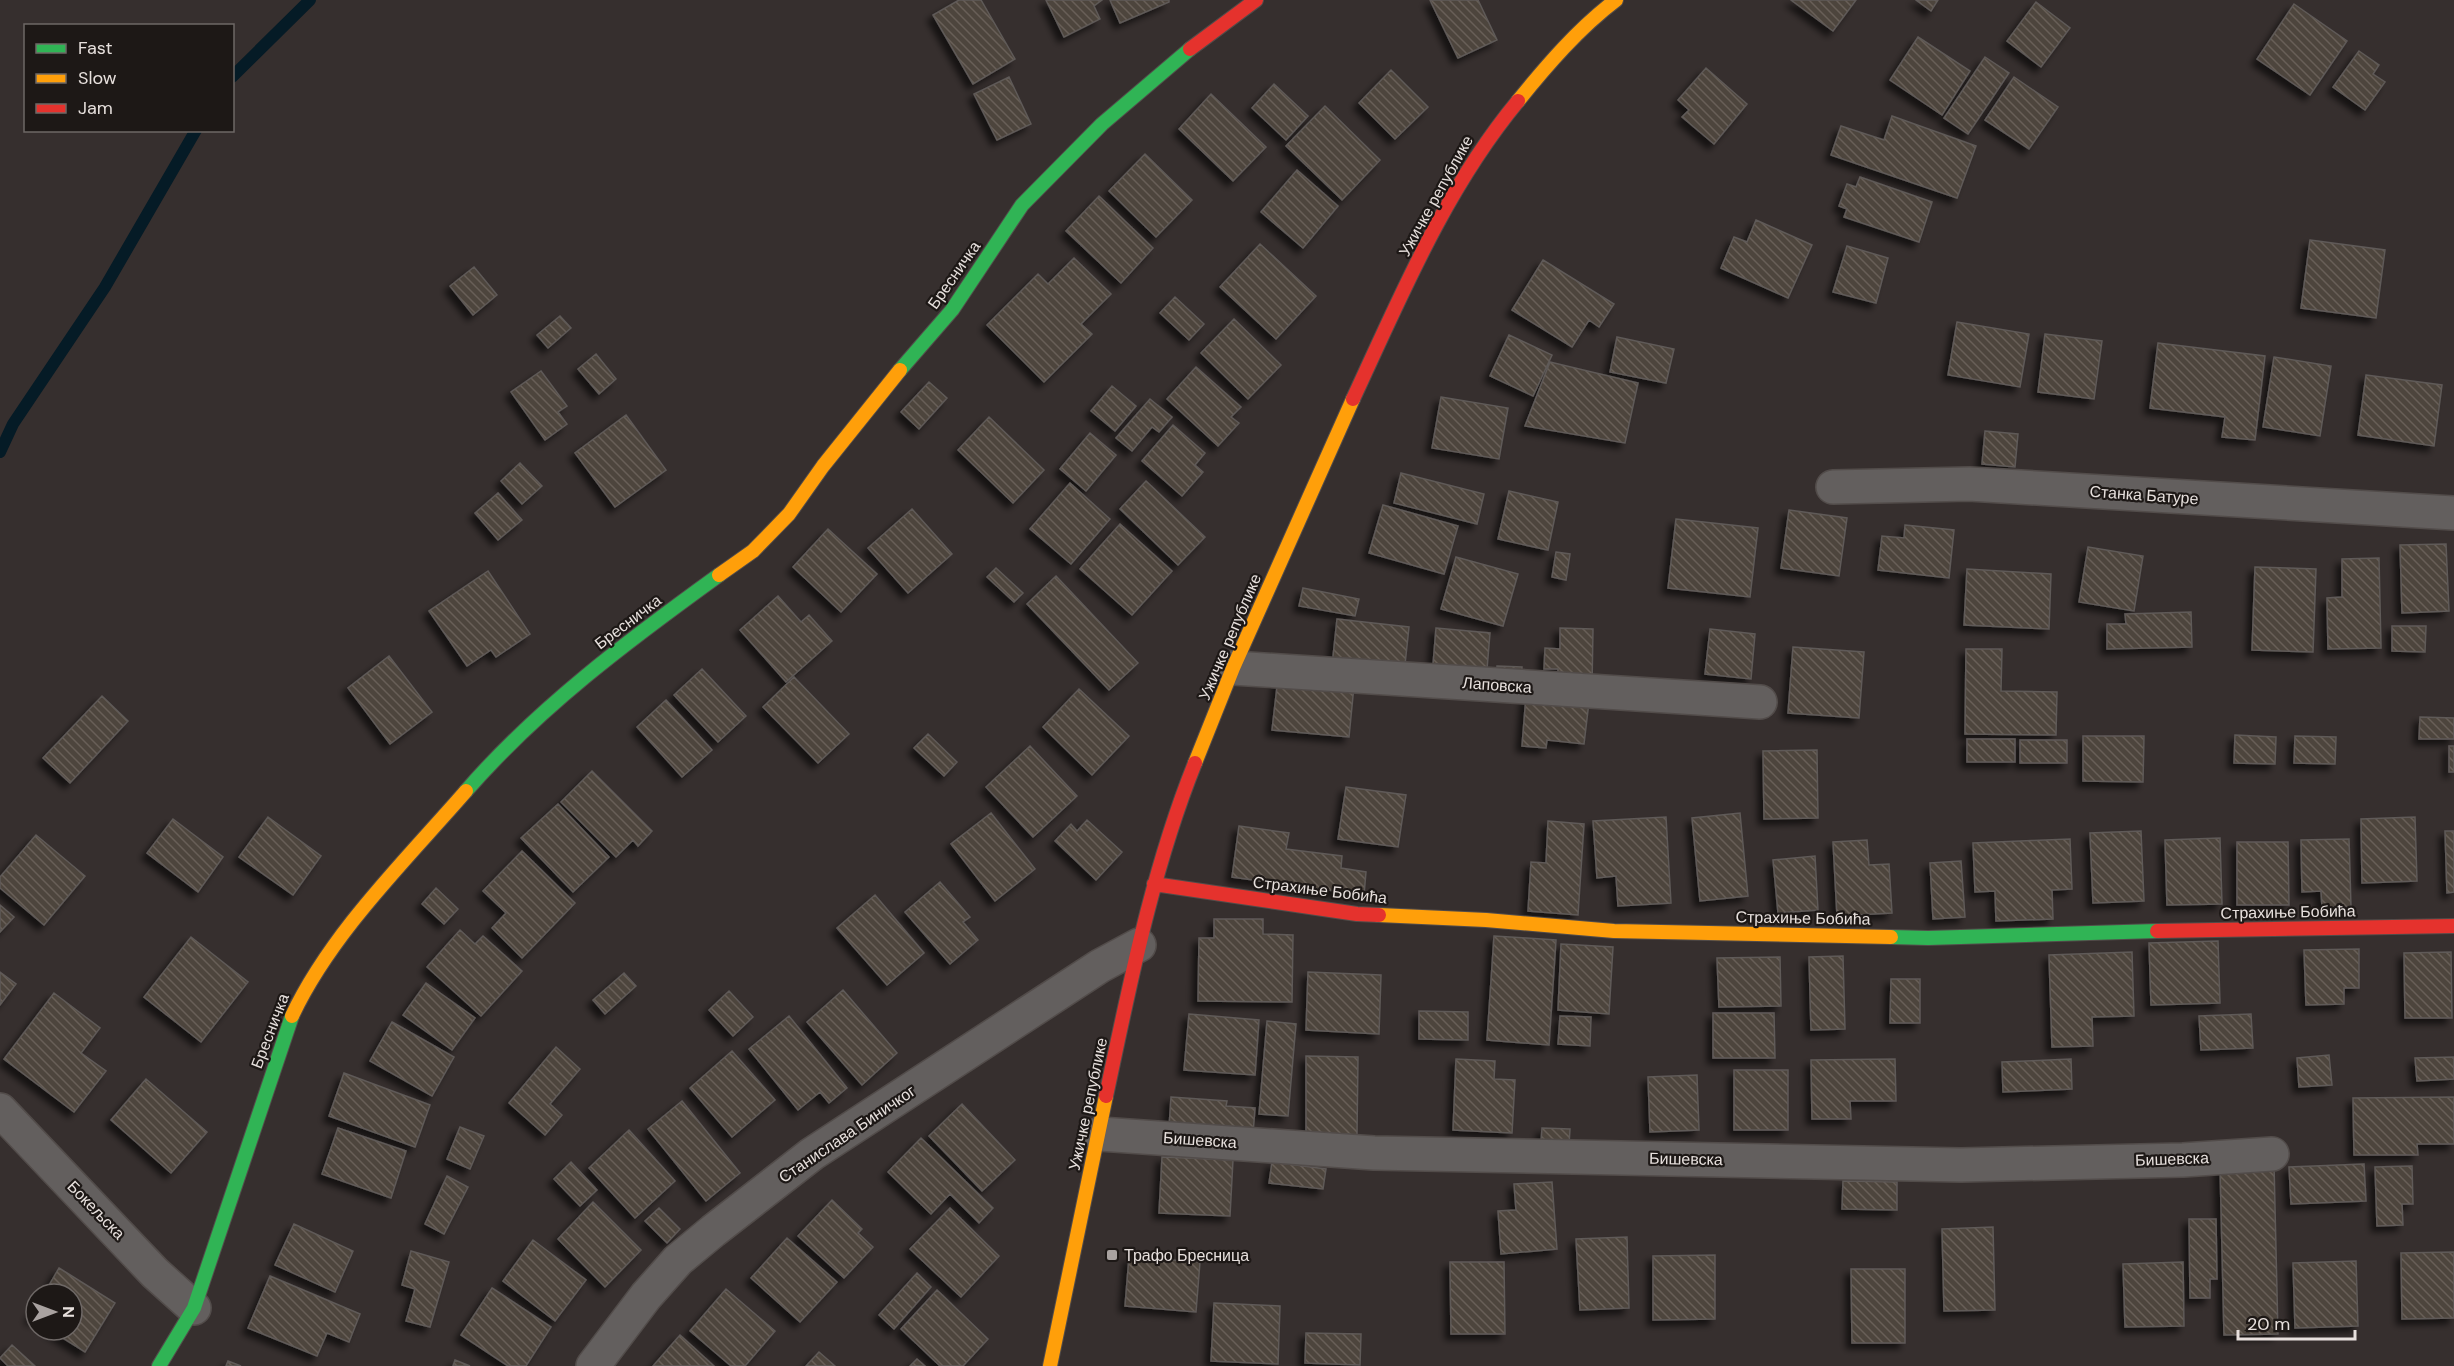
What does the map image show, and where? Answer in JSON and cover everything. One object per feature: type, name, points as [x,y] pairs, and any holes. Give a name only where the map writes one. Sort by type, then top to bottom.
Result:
[{"type":"street","name":"Бресничка","points":[[159,1366],[194,1308],[290,1020],[304,990],[348,927],[475,781],[527,727],[631,639],[753,551],[770,536],[899,371],[952,310],[1022,205],[1102,124],[1167,67],[1256,0]]},
{"type":"street","name":"Ужичке републике","points":[[1050,1366],[1066,1281],[1154,884],[1175,812],[1233,668],[1334,440],[1414,268],[1466,172],[1490,135],[1545,68],[1604,9],[1616,0]]},
{"type":"street","name":"Станка Батуре","points":[[1833,487],[1969,484],[2454,513]]},
{"type":"street","name":"Лаповска","points":[[1233,668],[1760,702]]},
{"type":"street","name":"Страхиње Бобића","points":[[1154,884],[1357,914],[1486,920],[1614,931],[1928,938],[2133,931],[2454,926]]},
{"type":"street","name":"Станислава Биничког","points":[[593,1366],[646,1296],[678,1260],[812,1154],[1100,966],[1139,945]]},
{"type":"street","name":"Бокељска","points":[[0,1110],[155,1272],[194,1308]]},
{"type":"street","name":"Бишевска","points":[[1100,1134],[1374,1153],[1961,1165],[2183,1160],[2272,1154]]},
{"type":"building","points":[[959,0],[981,0],[1015,59],[973,84],[933,15]]},
{"type":"building","points":[[1046,0],[1102,0],[1094,6],[1100,19],[1064,37]]},
{"type":"building","points":[[1110,0],[1169,0],[1169,2],[1120,23]]},
{"type":"building","points":[[1430,0],[1478,0],[1497,40],[1458,58]]},
{"type":"building","points":[[1791,0],[1856,0],[1833,31]]},
{"type":"building","points":[[1916,0],[1938,0],[1931,11]]},
{"type":"building","points":[[2036,2],[2070,28],[2041,67],[2007,41]]},
{"type":"building","points":[[2294,4],[2347,41],[2310,95],[2257,59]]},
{"type":"building","points":[[1918,37],[1970,71],[1942,115],[1890,80]]},
{"type":"building","points":[[2359,51],[2379,65],[2373,74],[2385,82],[2365,110],[2333,87]]},
{"type":"building","points":[[1985,57],[2009,73],[1968,134],[1944,118]]},
{"type":"building","points":[[1706,68],[1747,104],[1714,144],[1682,117],[1689,110],[1678,100]]},
{"type":"building","points":[[1391,70],[1428,107],[1395,139],[1359,103]]},
{"type":"building","points":[[1009,77],[1031,124],[997,140],[974,94]]},
{"type":"building","points":[[2014,77],[2058,107],[2029,149],[1985,120]]},
{"type":"building","points":[[1274,84],[1308,116],[1286,140],[1252,108]]},
{"type":"building","points":[[1211,94],[1266,147],[1233,181],[1179,129]]},
{"type":"building","points":[[1325,106],[1380,160],[1342,200],[1286,146]]},
{"type":"building","points":[[1892,116],[1976,146],[1957,198],[1831,155],[1841,126],[1884,140]]},
{"type":"building","points":[[1145,154],[1192,200],[1156,237],[1109,191]]},
{"type":"building","points":[[1297,170],[1338,206],[1303,248],[1261,212]]},
{"type":"building","points":[[1860,177],[1932,202],[1919,242],[1844,217],[1847,209],[1839,206],[1847,184],[1856,187]]},
{"type":"building","points":[[1099,196],[1153,248],[1121,283],[1066,231]]},
{"type":"building","points":[[1756,220],[1812,245],[1788,298],[1721,268],[1734,237],[1747,242]]},
{"type":"building","points":[[2310,240],[2385,250],[2376,318],[2301,308]]},
{"type":"building","points":[[1260,244],[1316,296],[1276,339],[1220,287]]},
{"type":"building","points":[[1847,246],[1888,258],[1876,303],[1833,292]]},
{"type":"building","points":[[1074,258],[1111,294],[1081,324],[1092,334],[1044,382],[987,325],[1038,274],[1048,284]]},
{"type":"building","points":[[1543,260],[1614,304],[1599,327],[1589,320],[1572,347],[1512,310]]},
{"type":"building","points":[[474,267],[497,295],[473,315],[450,286]]},
{"type":"building","points":[[1175,297],[1204,324],[1189,340],[1160,313]]},
{"type":"building","points":[[560,316],[571,328],[548,348],[537,335]]},
{"type":"building","points":[[1234,319],[1281,365],[1248,399],[1201,353]]},
{"type":"building","points":[[1957,322],[2029,334],[2020,387],[1948,375]]},
{"type":"building","points":[[2045,334],[2102,341],[2094,399],[2038,392]]},
{"type":"building","points":[[1509,335],[1552,355],[1533,396],[1490,376]]},
{"type":"building","points":[[1617,337],[1674,349],[1666,383],[1610,372]]},
{"type":"building","points":[[2158,343],[2265,356],[2255,440],[2222,437],[2225,417],[2150,408]]},
{"type":"building","points":[[596,354],[616,379],[599,394],[578,369]]},
{"type":"building","points":[[2274,357],[2331,366],[2320,436],[2263,427]]},
{"type":"building","points":[[1550,362],[1638,383],[1625,443],[1525,426]]},
{"type":"building","points":[[1196,367],[1241,407],[1231,417],[1239,423],[1218,446],[1167,399]]},
{"type":"building","points":[[541,371],[567,406],[558,412],[567,424],[545,440],[511,392]]},
{"type":"building","points":[[2366,375],[2442,385],[2434,446],[2358,435]]},
{"type":"building","points":[[929,382],[947,398],[919,429],[901,412]]},
{"type":"building","points":[[1112,386],[1136,406],[1115,431],[1091,411]]},
{"type":"building","points":[[1441,397],[1508,408],[1499,459],[1432,448]]},
{"type":"building","points":[[1150,399],[1172,417],[1159,432],[1152,427],[1132,451],[1116,438]]},
{"type":"building","points":[[626,415],[666,470],[615,507],[575,453]]},
{"type":"building","points":[[989,417],[1044,470],[1013,503],[958,450]]},
{"type":"building","points":[[1173,425],[1205,453],[1195,465],[1203,472],[1182,496],[1142,461]]},
{"type":"building","points":[[1985,431],[2018,434],[2015,467],[1982,464]]},
{"type":"building","points":[[1090,433],[1116,455],[1086,491],[1060,469]]},
{"type":"building","points":[[520,463],[542,486],[522,504],[501,481]]},
{"type":"building","points":[[1401,473],[1484,494],[1477,524],[1394,503]]},
{"type":"building","points":[[1146,481],[1205,537],[1178,565],[1120,509]]},
{"type":"building","points":[[1070,483],[1110,519],[1071,564],[1030,529]]},
{"type":"building","points":[[1509,491],[1558,502],[1548,550],[1498,539]]},
{"type":"building","points":[[498,493],[522,520],[498,540],[475,513]]},
{"type":"building","points":[[1383,505],[1458,526],[1444,574],[1369,553]]},
{"type":"building","points":[[912,509],[952,554],[908,593],[868,548]]},
{"type":"building","points":[[1789,510],[1847,518],[1839,576],[1781,568]]},
{"type":"building","points":[[1676,519],[1758,528],[1750,597],[1668,588]]},
{"type":"building","points":[[1120,524],[1172,571],[1132,615],[1080,569]]},
{"type":"building","points":[[1905,525],[1954,530],[1949,578],[1878,570],[1882,536],[1904,538]]},
{"type":"building","points":[[828,529],[877,574],[841,612],[793,567]]},
{"type":"building","points":[[2446,544],[2449,611],[2402,613],[2400,545]]},
{"type":"building","points":[[2088,547],[2143,556],[2134,611],[2079,602]]},
{"type":"building","points":[[1556,552],[1570,554],[1566,580],[1552,577]]},
{"type":"building","points":[[1456,557],[1518,574],[1503,626],[1441,609]]},
{"type":"building","points":[[2379,558],[2381,648],[2328,649],[2327,598],[2342,597],[2342,559]]},
{"type":"building","points":[[2255,567],[2316,569],[2313,652],[2252,650]]},
{"type":"building","points":[[996,568],[1023,593],[1014,602],[987,577]]},
{"type":"building","points":[[1967,569],[2051,574],[2049,629],[1964,625]]},
{"type":"building","points":[[488,571],[530,634],[496,657],[491,650],[467,666],[429,611]]},
{"type":"building","points":[[1056,576],[1138,663],[1109,690],[1027,604]]},
{"type":"building","points":[[1303,588],[1359,599],[1355,616],[1299,606]]},
{"type":"building","points":[[778,596],[801,622],[809,615],[832,641],[786,682],[740,630]]},
{"type":"building","points":[[2191,612],[2192,647],[2107,649],[2107,624],[2126,624],[2125,614]]},
{"type":"building","points":[[1337,619],[1409,627],[1404,674],[1332,666]]},
{"type":"building","points":[[2392,626],[2426,626],[2425,652],[2392,651]]},
{"type":"building","points":[[1436,628],[1490,633],[1486,681],[1432,677]]},
{"type":"building","points":[[1560,628],[1593,629],[1592,687],[1558,687],[1558,669],[1544,669],[1545,648],[1560,649]]},
{"type":"building","points":[[1710,629],[1755,634],[1751,679],[1705,674]]},
{"type":"building","points":[[1793,647],[1864,652],[1859,718],[1788,713]]},
{"type":"building","points":[[1966,649],[2002,649],[2001,691],[2057,692],[2056,735],[1965,734]]},
{"type":"building","points":[[389,656],[432,712],[390,744],[348,688]]},
{"type":"building","points":[[1497,666],[1522,667],[1521,684],[1496,682]]},
{"type":"building","points":[[702,669],[746,716],[718,742],[674,695]]},
{"type":"building","points":[[794,677],[849,734],[818,763],[763,707]]},
{"type":"building","points":[[1278,678],[1354,686],[1349,737],[1272,730]]},
{"type":"building","points":[[1079,689],[1129,736],[1092,775],[1043,727]]},
{"type":"building","points":[[102,696],[128,721],[70,783],[43,758]]},
{"type":"building","points":[[1526,696],[1589,702],[1584,744],[1547,740],[1546,748],[1522,746]]},
{"type":"building","points":[[666,700],[712,750],[682,777],[637,727]]},
{"type":"building","points":[[2420,717],[2454,718],[2454,739],[2419,739]]},
{"type":"building","points":[[928,734],[957,762],[944,776],[914,748]]},
{"type":"building","points":[[2235,735],[2276,737],[2275,764],[2234,763]]},
{"type":"building","points":[[2083,736],[2144,736],[2143,782],[2083,781]]},
{"type":"building","points":[[2295,736],[2336,737],[2335,764],[2294,763]]},
{"type":"building","points":[[1967,739],[2015,739],[2015,762],[1967,762]]},
{"type":"building","points":[[2020,740],[2067,740],[2067,763],[2020,763]]},
{"type":"building","points":[[1030,746],[1077,796],[1033,837],[986,787]]},
{"type":"building","points":[[2449,746],[2454,746],[2454,772],[2449,772]]},
{"type":"building","points":[[1817,750],[1818,818],[1764,819],[1763,751]]},
{"type":"building","points":[[592,771],[652,831],[638,846],[633,840],[616,857],[561,802]]},
{"type":"building","points":[[1346,787],[1406,795],[1398,847],[1338,839]]},
{"type":"building","points":[[558,804],[609,857],[573,892],[521,838]]},
{"type":"building","points":[[991,813],[1035,869],[995,901],[951,844]]},
{"type":"building","points":[[1740,813],[1748,896],[1700,901],[1692,818]]},
{"type":"building","points":[[268,817],[321,856],[293,895],[239,857]]},
{"type":"building","points":[[1666,817],[1671,903],[1618,906],[1616,876],[1597,878],[1593,821]]},
{"type":"building","points":[[2415,817],[2417,881],[2362,883],[2361,819]]},
{"type":"building","points":[[173,819],[223,857],[198,892],[147,853]]},
{"type":"building","points":[[1087,820],[1122,852],[1096,880],[1055,841],[1071,824],[1077,831]]},
{"type":"building","points":[[1548,821],[1584,824],[1578,915],[1528,911],[1531,862],[1546,863]]},
{"type":"building","points":[[1239,826],[1289,833],[1286,849],[1342,856],[1341,868],[1366,872],[1364,895],[1232,877]]},
{"type":"building","points":[[2141,831],[2144,901],[2093,903],[2090,833]]},
{"type":"building","points":[[2445,831],[2454,831],[2454,892],[2447,893]]},
{"type":"building","points":[[36,835],[85,876],[44,925],[0,888],[0,877]]},
{"type":"building","points":[[2220,838],[2222,904],[2167,905],[2165,840]]},
{"type":"building","points":[[2070,839],[2072,889],[2052,890],[2053,919],[1996,921],[1995,891],[1975,892],[1973,843]]},
{"type":"building","points":[[2349,839],[2351,907],[2322,907],[2321,891],[2302,892],[2301,840]]},
{"type":"building","points":[[1867,840],[1869,865],[1889,864],[1892,913],[1837,916],[1833,842]]},
{"type":"building","points":[[2237,842],[2288,842],[2289,905],[2237,905]]},
{"type":"building","points":[[522,851],[575,903],[522,958],[492,928],[506,913],[483,891]]},
{"type":"building","points":[[1815,856],[1818,910],[1778,913],[1773,860]]},
{"type":"building","points":[[1961,861],[1965,917],[1933,919],[1930,863]]},
{"type":"building","points":[[940,882],[970,917],[963,922],[978,940],[950,964],[905,912]]},
{"type":"building","points":[[436,888],[458,909],[444,924],[422,904]]},
{"type":"building","points":[[875,895],[924,953],[887,985],[837,928]]},
{"type":"building","points":[[0,905],[14,917],[0,932]]},
{"type":"building","points":[[1214,919],[1263,919],[1263,934],[1293,935],[1292,1002],[1198,1001],[1199,938],[1214,938]]},
{"type":"building","points":[[460,930],[475,944],[483,936],[522,971],[481,1016],[427,967]]},
{"type":"building","points":[[1494,936],[1556,940],[1549,1045],[1487,1040]]},
{"type":"building","points":[[191,937],[248,982],[201,1042],[144,997]]},
{"type":"building","points":[[2218,941],[2220,1003],[2151,1005],[2149,943]]},
{"type":"building","points":[[1561,944],[1613,947],[1609,1014],[1558,1010]]},
{"type":"building","points":[[2359,949],[2359,988],[2344,988],[2344,1004],[2306,1005],[2304,950]]},
{"type":"building","points":[[2132,952],[2134,1016],[2092,1017],[2093,1046],[2052,1047],[2049,955]]},
{"type":"building","points":[[2451,952],[2452,1018],[2405,1018],[2404,953]]},
{"type":"building","points":[[1843,956],[1845,1029],[1811,1030],[1809,957]]},
{"type":"building","points":[[1780,957],[1781,1006],[1719,1007],[1717,958]]},
{"type":"building","points":[[0,972],[16,984],[0,1005]]},
{"type":"building","points":[[1308,972],[1381,975],[1379,1034],[1306,1030]]},
{"type":"building","points":[[624,973],[636,986],[605,1014],[593,1000]]},
{"type":"building","points":[[1891,979],[1920,979],[1920,1023],[1890,1023]]},
{"type":"building","points":[[426,983],[475,1018],[452,1050],[403,1015]]},
{"type":"building","points":[[843,990],[897,1053],[862,1085],[807,1022]]},
{"type":"building","points":[[729,991],[753,1017],[733,1036],[709,1010]]},
{"type":"building","points":[[54,993],[100,1028],[81,1053],[106,1071],[74,1112],[4,1059]]},
{"type":"building","points":[[1419,1011],[1468,1012],[1468,1040],[1419,1039]]},
{"type":"building","points":[[1713,1013],[1774,1013],[1775,1058],[1713,1058]]},
{"type":"building","points":[[1189,1014],[1259,1020],[1255,1075],[1184,1070]]},
{"type":"building","points":[[2251,1014],[2253,1048],[2201,1050],[2199,1016]]},
{"type":"building","points":[[789,1016],[847,1088],[829,1103],[820,1092],[798,1110],[749,1049]]},
{"type":"building","points":[[1560,1016],[1591,1017],[1590,1046],[1558,1044]]},
{"type":"building","points":[[1267,1021],[1296,1024],[1288,1116],[1259,1114]]},
{"type":"building","points":[[392,1022],[454,1057],[432,1096],[370,1061]]},
{"type":"building","points":[[556,1047],[580,1069],[550,1104],[562,1115],[545,1135],[509,1103]]},
{"type":"building","points":[[732,1051],[775,1100],[732,1137],[690,1088]]},
{"type":"building","points":[[2329,1055],[2332,1085],[2299,1087],[2297,1058]]},
{"type":"building","points":[[1306,1056],[1358,1057],[1357,1135],[1306,1135]]},
{"type":"building","points":[[2454,1057],[2454,1079],[2417,1081],[2415,1058]]},
{"type":"building","points":[[1456,1059],[1495,1061],[1494,1079],[1515,1080],[1512,1133],[1453,1130]]},
{"type":"building","points":[[1895,1059],[1896,1101],[1850,1101],[1851,1119],[1812,1119],[1811,1060]]},
{"type":"building","points":[[2071,1059],[2072,1089],[2003,1092],[2002,1062]]},
{"type":"building","points":[[1734,1070],[1788,1070],[1788,1130],[1734,1130]]},
{"type":"building","points":[[344,1073],[430,1105],[415,1147],[329,1116]]},
{"type":"building","points":[[1697,1075],[1699,1130],[1650,1132],[1648,1077]]},
{"type":"building","points":[[146,1079],[207,1132],[171,1173],[111,1120]]},
{"type":"building","points":[[1171,1097],[1227,1101],[1226,1106],[1255,1108],[1253,1134],[1169,1128]]},
{"type":"building","points":[[2454,1097],[2454,1144],[2417,1144],[2418,1155],[2354,1155],[2353,1098]]},
{"type":"building","points":[[682,1101],[740,1173],[706,1201],[648,1129]]},
{"type":"building","points":[[962,1104],[1015,1160],[982,1191],[929,1136]]},
{"type":"building","points":[[460,1127],[484,1136],[470,1169],[447,1159]]},
{"type":"building","points":[[338,1128],[406,1151],[391,1198],[322,1174]]},
{"type":"building","points":[[1542,1128],[1570,1129],[1569,1145],[1541,1143]]},
{"type":"building","points":[[629,1130],[675,1181],[635,1218],[589,1168]]},
{"type":"building","points":[[921,1138],[993,1208],[979,1223],[950,1194],[931,1214],[888,1172]]},
{"type":"building","points":[[1162,1157],[1233,1160],[1230,1216],[1159,1213]]},
{"type":"building","points":[[571,1162],[597,1190],[580,1206],[554,1179]]},
{"type":"building","points":[[1272,1162],[1326,1169],[1323,1189],[1269,1183]]},
{"type":"building","points":[[2274,1164],[2278,1334],[2224,1335],[2220,1166]]},
{"type":"building","points":[[2364,1164],[2366,1201],[2291,1204],[2289,1167]]},
{"type":"building","points":[[2412,1166],[2413,1204],[2402,1204],[2403,1225],[2377,1226],[2375,1167]]},
{"type":"building","points":[[447,1176],[468,1187],[444,1234],[425,1224]]},
{"type":"building","points":[[1843,1181],[1897,1182],[1897,1210],[1842,1209]]},
{"type":"building","points":[[1552,1182],[1557,1249],[1501,1254],[1498,1211],[1516,1210],[1514,1184]]},
{"type":"building","points":[[832,1200],[862,1229],[858,1233],[873,1247],[844,1278],[798,1236]]},
{"type":"building","points":[[593,1202],[641,1250],[605,1287],[558,1239]]},
{"type":"building","points":[[659,1208],[680,1229],[667,1243],[645,1221]]},
{"type":"building","points":[[950,1208],[999,1256],[961,1297],[910,1249]]},
{"type":"building","points":[[2189,1219],[2216,1219],[2217,1279],[2210,1279],[2210,1298],[2190,1298]]},
{"type":"building","points":[[294,1224],[353,1251],[335,1292],[275,1265]]},
{"type":"building","points":[[1993,1227],[1995,1310],[1944,1311],[1942,1229]]},
{"type":"building","points":[[1627,1237],[1629,1308],[1580,1310],[1576,1239]]},
{"type":"building","points":[[787,1238],[837,1282],[800,1322],[751,1278]]},
{"type":"building","points":[[533,1240],[586,1280],[555,1321],[503,1281]]},
{"type":"building","points":[[411,1251],[449,1262],[430,1327],[406,1321],[415,1289],[402,1285]]},
{"type":"building","points":[[2454,1252],[2454,1318],[2402,1319],[2401,1253]]},
{"type":"building","points":[[1715,1255],[1715,1319],[1653,1320],[1653,1256]]},
{"type":"building","points":[[1129,1257],[1200,1262],[1196,1312],[1125,1306]]},
{"type":"building","points":[[2356,1261],[2358,1326],[2295,1328],[2293,1263]]},
{"type":"building","points":[[1450,1262],[1504,1262],[1505,1334],[1451,1334]]},
{"type":"building","points":[[2183,1262],[2184,1326],[2125,1327],[2123,1264]]},
{"type":"building","points":[[59,1268],[81,1282],[51,1282]]},
{"type":"building","points":[[1851,1269],[1905,1269],[1905,1343],[1852,1343]]},
{"type":"building","points":[[917,1273],[931,1287],[894,1329],[879,1315]]},
{"type":"building","points":[[270,1276],[360,1314],[349,1342],[327,1333],[317,1356],[248,1328]]},
{"type":"building","points":[[84,1284],[115,1303],[85,1352],[69,1342],[84,1342]]},
{"type":"building","points":[[492,1288],[551,1327],[526,1366],[508,1366],[461,1335]]},
{"type":"building","points":[[726,1289],[775,1331],[745,1366],[731,1366],[690,1331]]},
{"type":"building","points":[[937,1290],[988,1339],[963,1366],[940,1366],[901,1329]]},
{"type":"building","points":[[1214,1303],[1280,1306],[1278,1364],[1211,1361]]},
{"type":"building","points":[[1306,1333],[1361,1334],[1360,1365],[1305,1363]]},
{"type":"building","points":[[680,1335],[714,1366],[653,1366]]},
{"type":"building","points":[[12,1345],[35,1366],[8,1366],[0,1358]]},
{"type":"building","points":[[819,1352],[835,1366],[806,1366]]},
{"type":"building","points":[[917,1359],[925,1366],[910,1366]]},
{"type":"building","points":[[455,1360],[470,1366],[453,1366]]},
{"type":"building","points":[[228,1361],[241,1366],[226,1366]]},
{"type":"waterway","points":[[234,75],[310,0]]},
{"type":"waterway","points":[[0,452],[13,424],[105,287],[195,132]]},
{"type":"traffic: fast","points":[[900,370],[952,310],[1022,205],[1102,124],[1190,49]]},
{"type":"traffic: fast","points":[[466,791],[494,760],[554,703],[652,624],[719,575]]},
{"type":"traffic: fast","points":[[1891,937],[1928,938],[2157,931]]},
{"type":"traffic: fast","points":[[159,1366],[194,1308],[292,1016]]},
{"type":"traffic: slow","points":[[1518,101],[1564,48],[1616,0]]},
{"type":"traffic: slow","points":[[719,575],[753,551],[789,514],[823,466],[900,370]]},
{"type":"traffic: slow","points":[[1195,763],[1233,668],[1353,399]]},
{"type":"traffic: slow","points":[[292,1016],[308,985],[348,927],[466,791]]},
{"type":"traffic: slow","points":[[1379,915],[1486,920],[1614,931],[1891,937]]},
{"type":"traffic: slow","points":[[1050,1366],[1106,1096]]},
{"type":"traffic: jam","points":[[1190,49],[1256,0]]},
{"type":"traffic: jam","points":[[1353,399],[1407,283],[1446,207],[1468,170],[1518,101]]},
{"type":"traffic: jam","points":[[1106,1096],[1154,886],[1166,844],[1195,763]]},
{"type":"traffic: jam","points":[[1154,884],[1357,914],[1379,915]]},
{"type":"traffic: jam","points":[[2157,931],[2454,926]]},
{"type":"place","name":"Трафо Бресница","points":[[1112,1255]]}]
